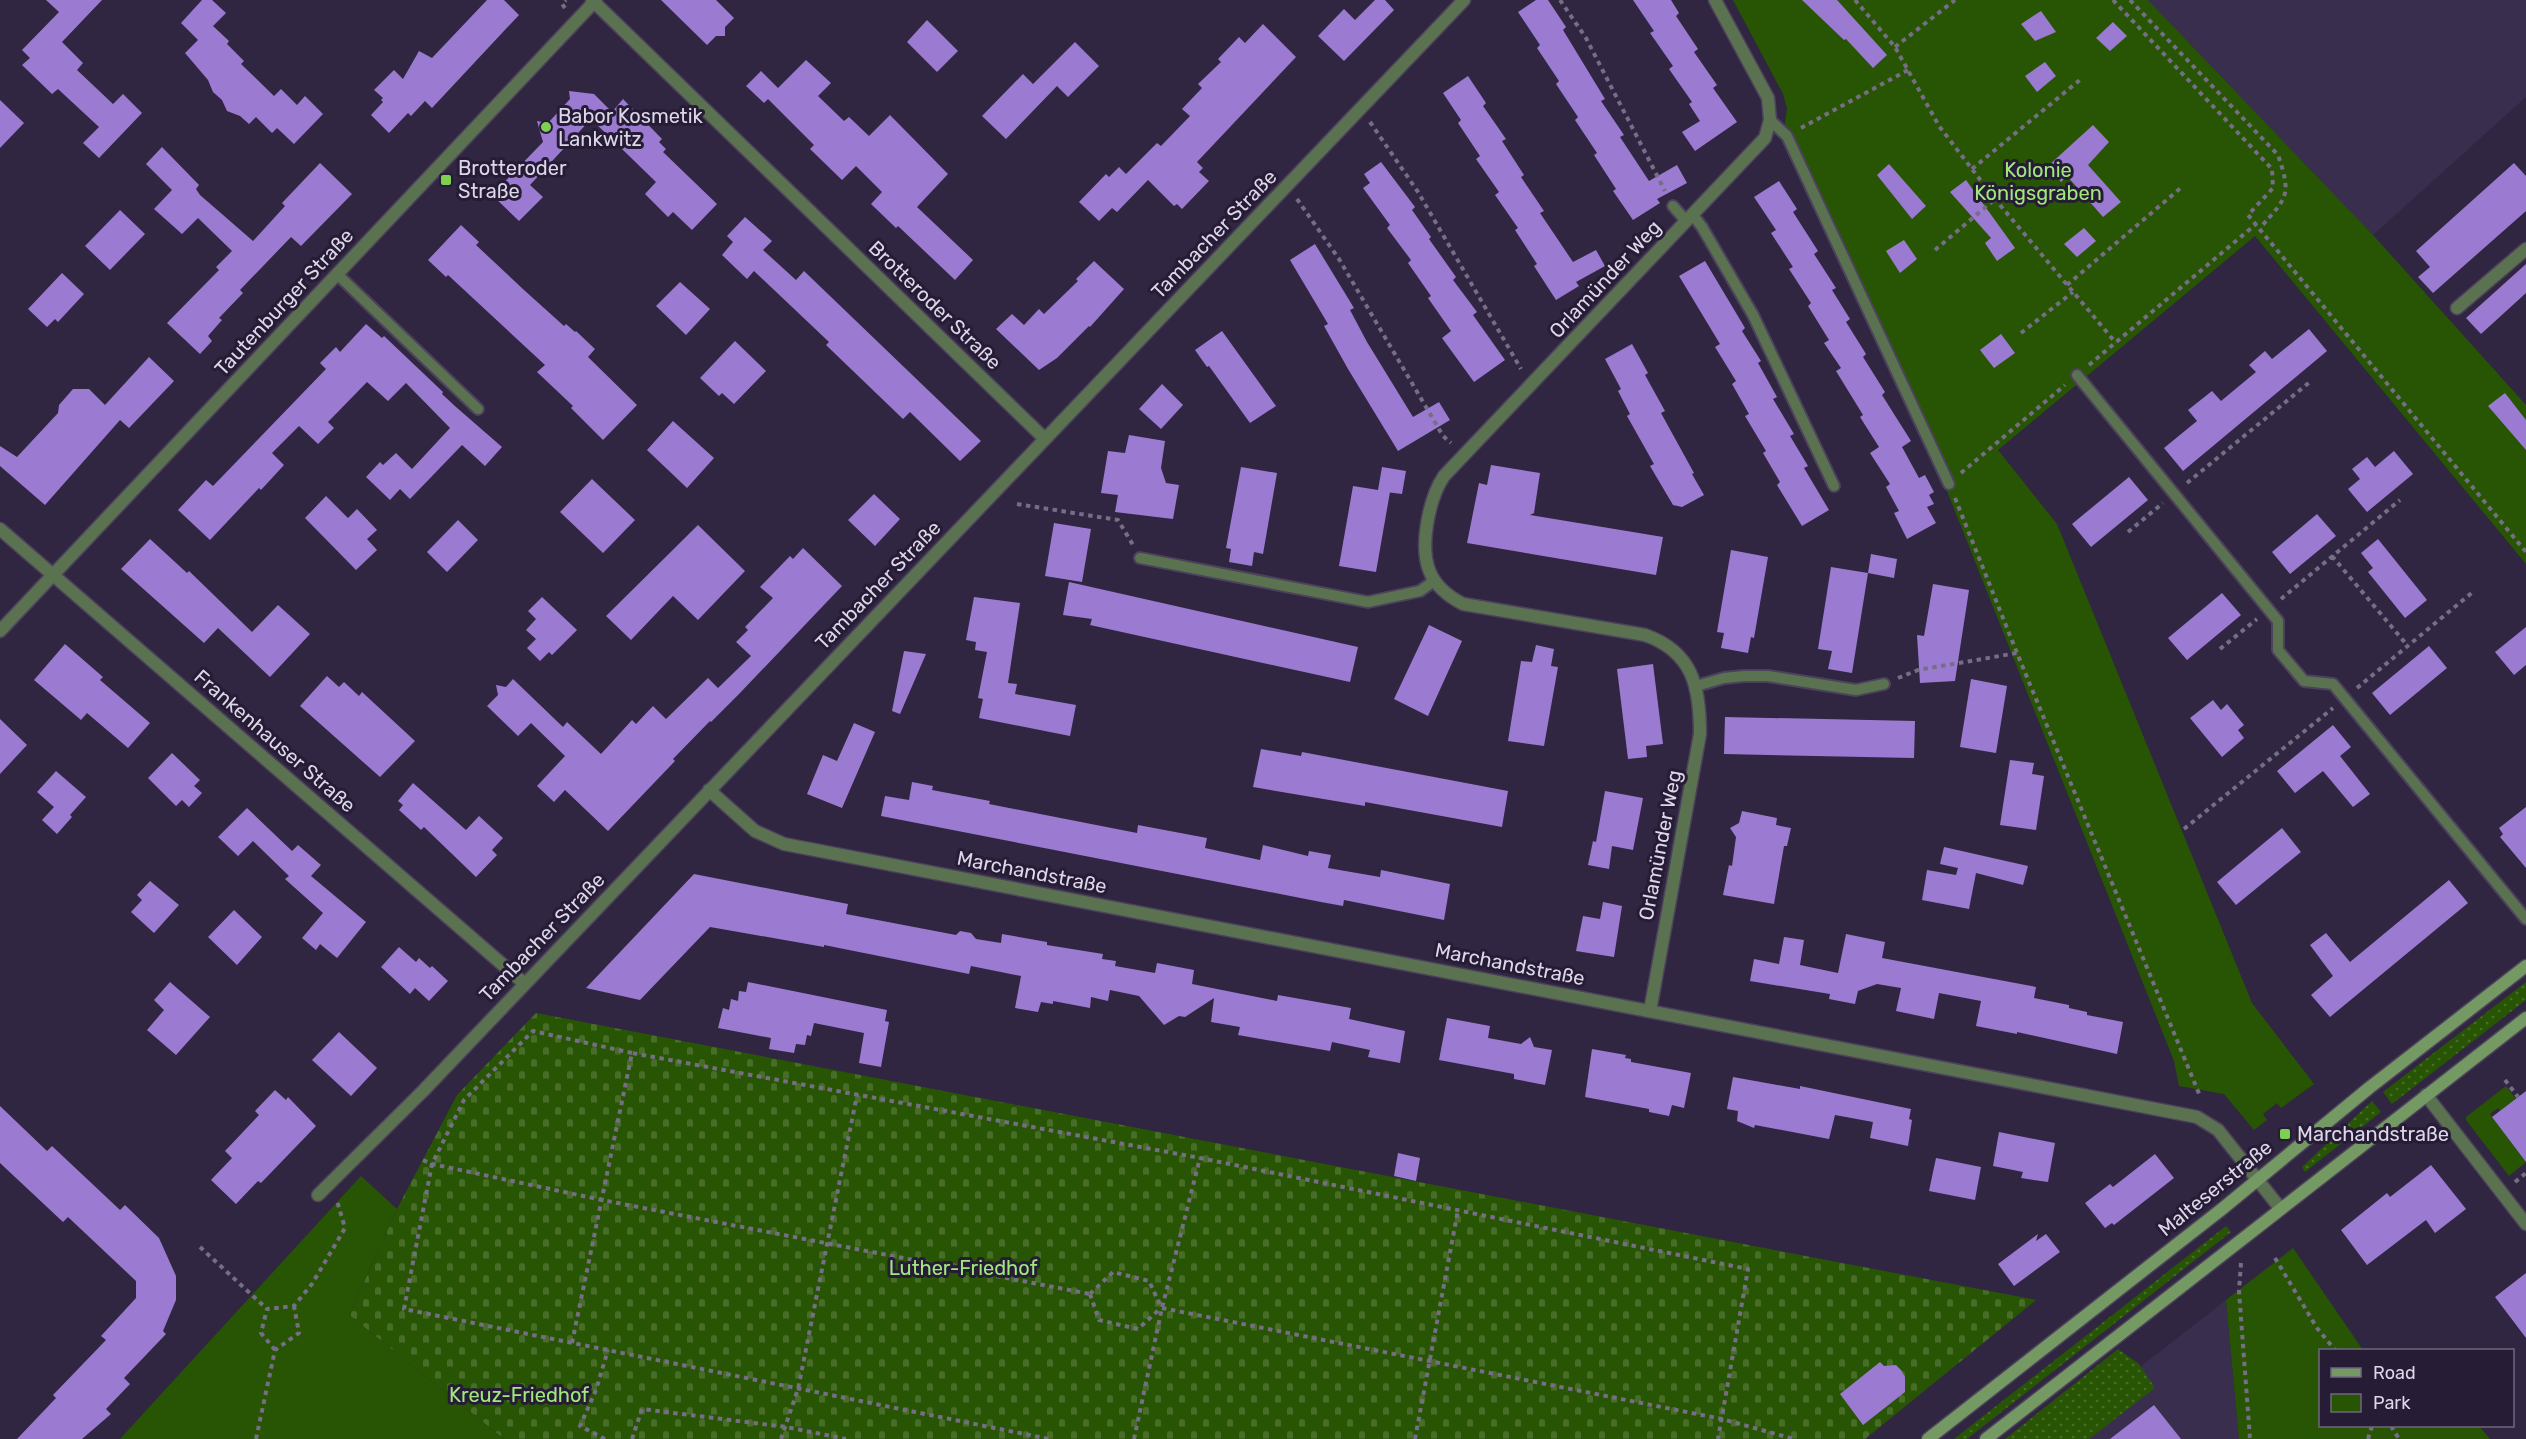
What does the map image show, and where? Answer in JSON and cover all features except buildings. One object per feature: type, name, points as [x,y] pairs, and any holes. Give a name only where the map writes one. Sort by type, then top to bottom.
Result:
[{"type":"main road","name":"Malteserstraße","points":[[1928,1439],[2526,966]]},
{"type":"main road","points":[[1986,1439],[2526,1018]]},
{"type":"street","name":"Tambacher Straße","points":[[318,1196],[423,1091],[1464,0]]},
{"type":"street","points":[[1715,0],[1763,86],[1770,110],[1770,120]]},
{"type":"street","name":"Brotteroder Straße","points":[[594,1],[1044,438]]},
{"type":"street","name":"Tautenburger Straße","points":[[0,631],[594,1]]},
{"type":"street","name":"Orlamünder Weg","points":[[1650,1011],[1700,734],[1700,708],[1696,686],[1685,661],[1670,647],[1654,639],[1463,604],[1448,596],[1434,580],[1425,560],[1425,538],[1431,503],[1441,482],[1765,138],[1770,120]]},
{"type":"street","points":[[2457,308],[2526,249]]},
{"type":"street","name":"Frankenhauser Straße","points":[[0,529],[525,984]]},
{"type":"street","name":"Marchandstraße","points":[[709,790],[755,831],[784,844],[2197,1117],[2218,1130],[2280,1208]]},
{"type":"street","points":[[2426,1095],[2526,1224]]},
{"type":"lane","points":[[1770,120],[1787,136],[1949,484]]},
{"type":"lane","points":[[1673,206],[1702,227],[1753,315],[1834,486]]},
{"type":"lane","points":[[337,274],[478,409]]},
{"type":"lane","points":[[2077,375],[2270,609],[2278,621],[2278,650],[2304,681],[2333,684],[2526,919]]},
{"type":"lane","points":[[1140,558],[1368,602],[1420,591],[1434,580]]},
{"type":"lane","points":[[1696,686],[1724,678],[1744,676],[1768,676],[1856,690],[1884,684]]},
{"type":"path","points":[[562,4],[566,0]]},
{"type":"path","points":[[1560,0],[1586,38],[1673,206]]},
{"type":"path","points":[[1855,0],[1895,46],[1939,126],[1995,199],[2116,343]]},
{"type":"path","points":[[1895,46],[1954,0]]},
{"type":"path","points":[[2113,0],[2272,169],[2273,188],[2248,215],[2526,552]]},
{"type":"path","points":[[2130,0],[2278,155],[2287,182],[2284,201],[2259,228]]},
{"type":"path","points":[[1787,136],[1908,70]]},
{"type":"path","points":[[1972,169],[2081,80]]},
{"type":"path","points":[[1370,122],[1418,192],[1523,372],[1530,364]]},
{"type":"path","points":[[2067,285],[2183,186]]},
{"type":"path","points":[[1296,196],[1339,259],[1443,436],[1454,445],[1448,452]]},
{"type":"path","points":[[1935,250],[1995,199]]},
{"type":"path","points":[[2200,1096],[1949,484],[2256,224]]},
{"type":"path","points":[[2021,333],[2073,291]]},
{"type":"path","points":[[2128,532],[2311,381]]},
{"type":"path","points":[[2220,650],[2400,500]]},
{"type":"path","points":[[1017,504],[1118,520],[1140,558]]},
{"type":"path","points":[[2332,556],[2407,645]]},
{"type":"path","points":[[1884,684],[1918,670],[2017,652]]},
{"type":"path","points":[[1050,1439],[404,1309],[432,1164],[464,1100],[532,1031],[632,1053],[1200,1158],[1748,1269],[1718,1439]]},
{"type":"path","points":[[572,1343],[632,1053]]},
{"type":"path","points":[[2505,1080],[2518,1097]]},
{"type":"path","points":[[781,1439],[798,1389],[857,1095]]},
{"type":"path","points":[[1134,1439],[1162,1308],[1200,1158]]},
{"type":"path","points":[[423,1160],[432,1164],[602,1200],[1090,1294]]},
{"type":"path","points":[[2512,1184],[2526,1173]]},
{"type":"path","points":[[200,1247],[267,1309],[294,1306],[312,1284],[345,1227],[340,1207],[329,1185]]},
{"type":"path","points":[[1415,1439],[1458,1210]]},
{"type":"path","points":[[2275,1258],[2317,1328],[2334,1349]]},
{"type":"path","points":[[1090,1294],[1113,1272],[1149,1281],[1162,1308]]},
{"type":"path","points":[[2239,1291],[2250,1439]]},
{"type":"path","points":[[1090,1294],[1099,1320],[1138,1329],[1162,1308]]},
{"type":"path","points":[[256,1439],[275,1350],[299,1333],[294,1306]]},
{"type":"path","points":[[1162,1308],[1722,1419],[1794,1439]]},
{"type":"path","points":[[267,1309],[261,1333],[275,1350]]},
{"type":"path","points":[[605,1439],[580,1426],[596,1390],[608,1350]]},
{"type":"path","points":[[632,1439],[642,1409],[786,1427],[846,1439]]},
{"type":"shaded area","points":[[2148,0],[2526,0],[2526,97],[2373,235]]},
{"type":"shaded area","points":[[2226,1300],[2239,1439],[2048,1439]]},
{"type":"green space","name":"Kolonie Königsgraben","points":[[1733,0],[2148,0],[2373,235],[2526,405],[2526,564],[2255,236],[1998,450],[2057,524],[2252,1003],[2314,1084],[2281,1108],[2277,1103],[2263,1114],[2267,1120],[2254,1130],[2224,1094],[2179,1086],[2174,1061],[1945,486],[1784,133],[1787,108],[1783,94]]},
{"type":"green space","points":[[2526,982],[2526,1000],[2392,1104],[2383,1092]]},
{"type":"green space","name":"Luther-Friedhof","points":[[536,1013],[2036,1300],[1865,1439],[504,1439],[349,1315],[397,1209],[457,1095]]},
{"type":"green space","points":[[2506,1086],[2516,1099],[2500,1111],[2498,1108],[2490,1114],[2526,1162],[2509,1176],[2466,1120],[2466,1117]]},
{"type":"green space","points":[[2372,1101],[2381,1112],[2305,1172],[2302,1167]]},
{"type":"green space","points":[[361,1176],[397,1209],[349,1315],[504,1439],[120,1439]]},
{"type":"green space","points":[[2226,1226],[2231,1232],[1967,1439],[1954,1439]]},
{"type":"green space","points":[[2293,1248],[2362,1349],[2319,1349],[2319,1427],[2480,1427],[2490,1439],[2239,1439],[2226,1300]]},
{"type":"green space","points":[[2118,1349],[2139,1364],[2155,1388],[2089,1439],[2005,1439]]},
{"type":"place","name":"Babor Kosmetik Lankwitz","points":[[546,127]]},
{"type":"place","name":"Brotteroder Straße","points":[[446,180]]},
{"type":"place","name":"Marchandstraße","points":[[2285,1134]]},
{"type":"park label","name":"Kreuz-Friedhof","points":[[519,1395]]}]
